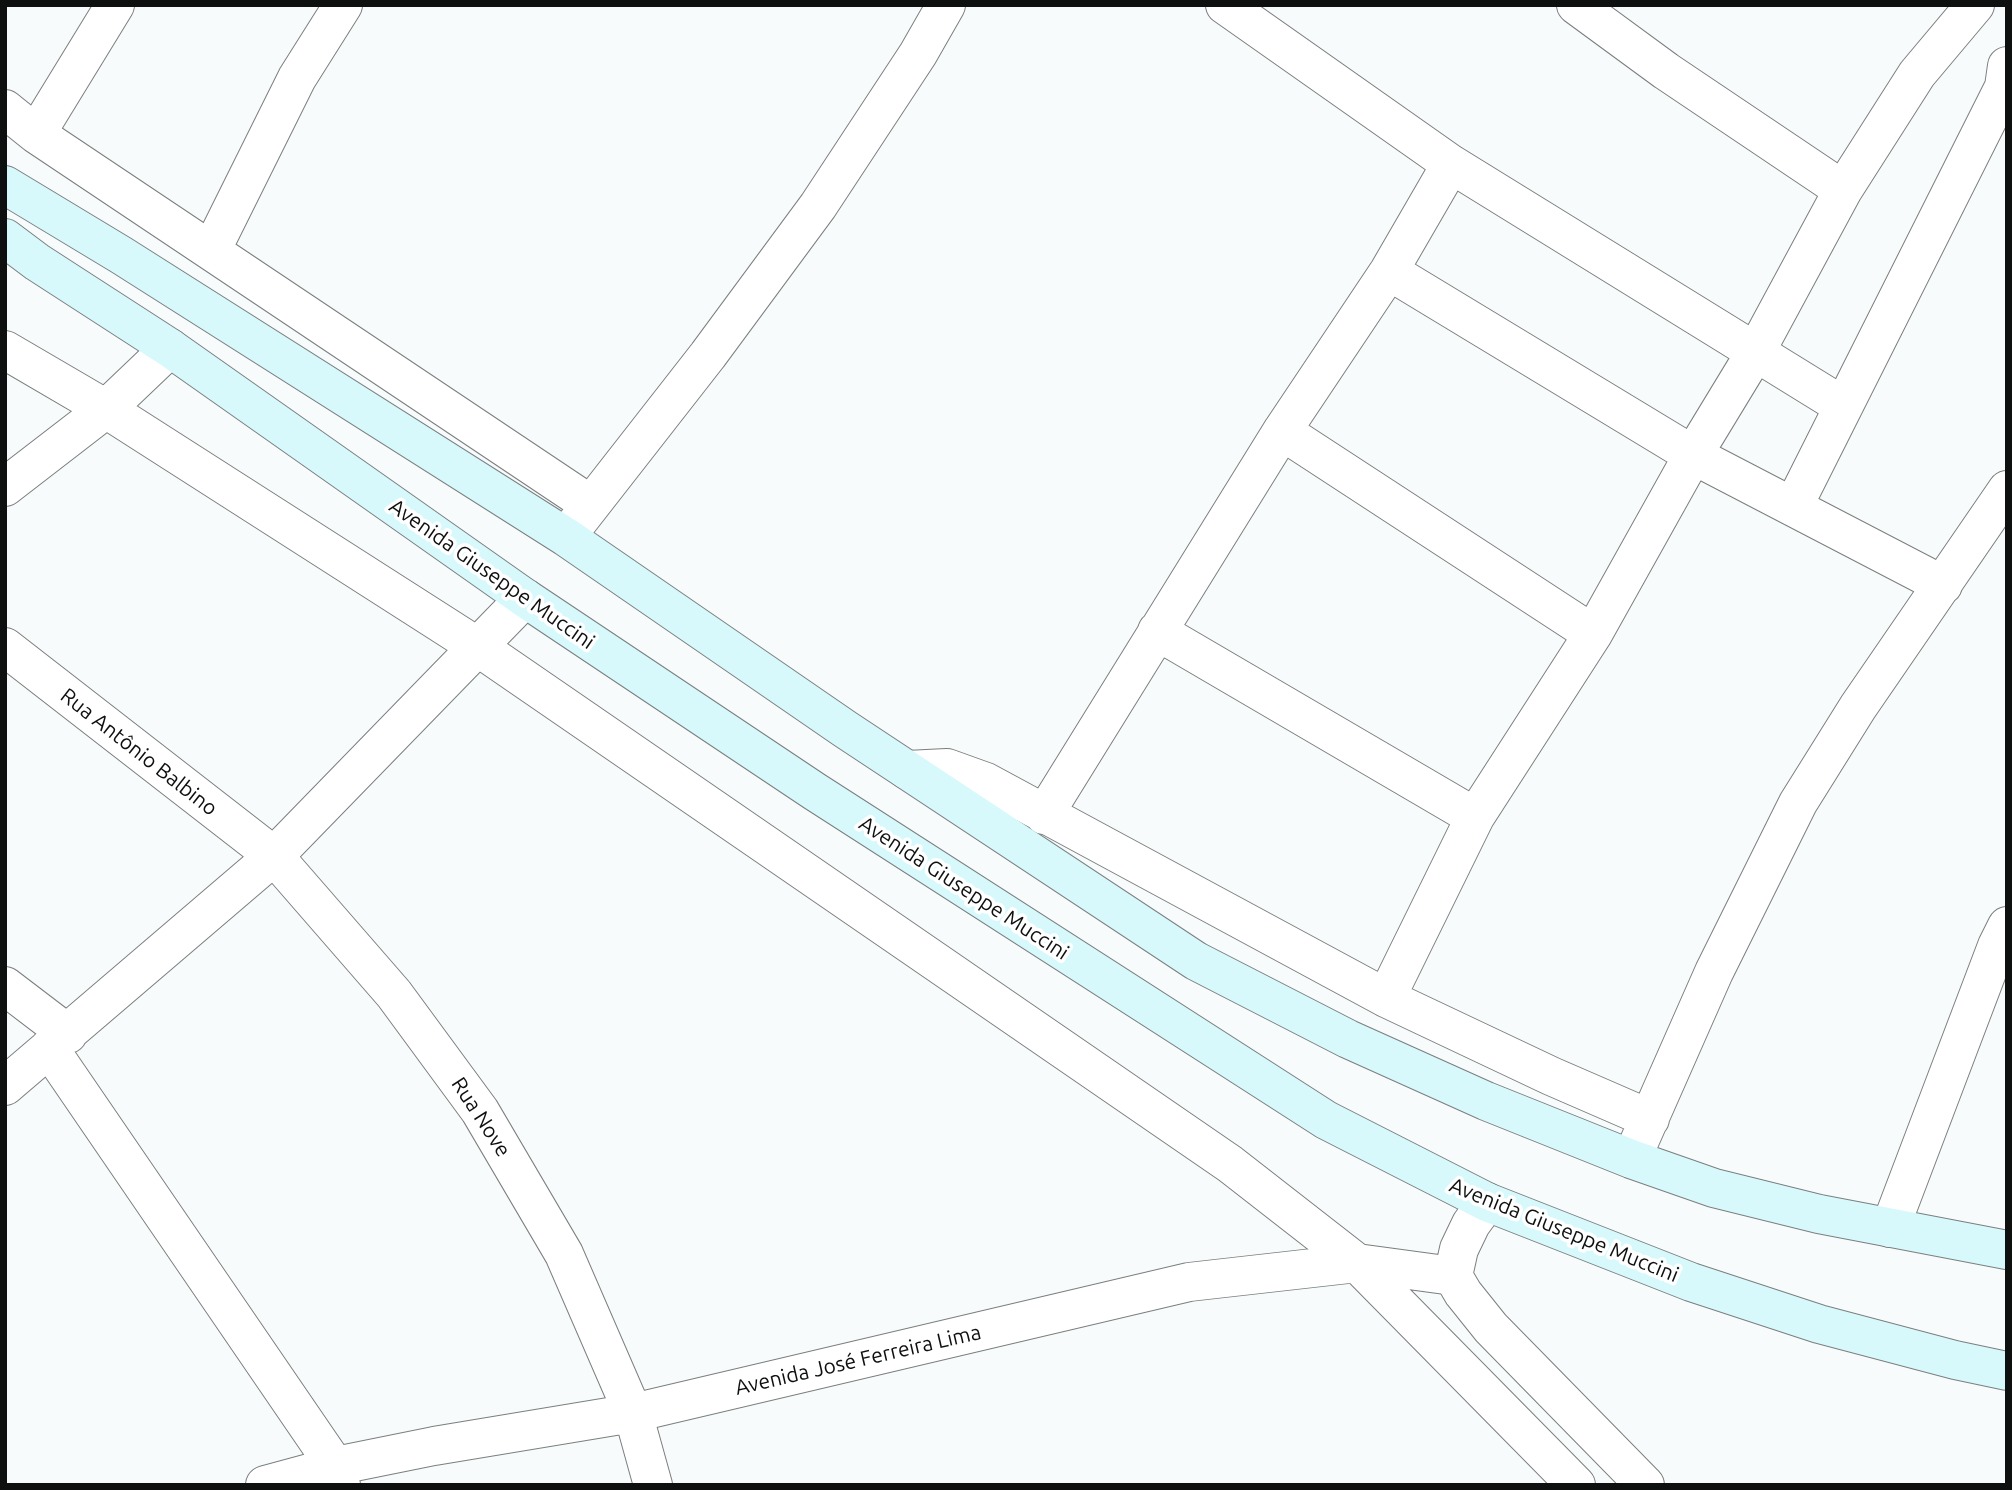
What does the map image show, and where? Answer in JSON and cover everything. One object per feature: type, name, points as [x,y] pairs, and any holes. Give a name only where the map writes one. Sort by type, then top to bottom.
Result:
[{"type":"main road","points":[[5,185],[121,255],[566,537],[907,770],[1196,961],[1360,1044],[1486,1101],[1631,1159],[1714,1188],[1818,1214],[2007,1250]]},
{"type":"main road","name":"Avenida Giuseppe Muccini","points":[[5,238],[37,262],[170,348],[525,598],[837,806],[1326,1120],[1487,1202],[1691,1282],[1819,1324],[2007,1371]]},
{"type":"street","points":[[211,251],[297,78],[342,5]]},
{"type":"street","points":[[566,537],[708,355],[818,206],[918,54],[946,5]]},
{"type":"street","points":[[1225,5],[1451,164],[1843,407]]},
{"type":"street","points":[[1576,5],[1666,71],[1843,190]]},
{"type":"street","points":[[1386,998],[1475,817],[1592,634],[1693,455],[1755,353],[1843,190],[1917,74],[1975,5]]},
{"type":"street","points":[[36,134],[113,6]]},
{"type":"street","points":[[1793,506],[2006,80]]},
{"type":"street","points":[[5,109],[36,134],[591,505]]},
{"type":"street","points":[[1044,815],[1282,431],[1389,271],[1451,164]]},
{"type":"street","points":[[1389,271],[1693,455],[1943,585]]},
{"type":"street","points":[[5,487],[106,409],[170,348]]},
{"type":"street","points":[[5,350],[106,409],[478,647],[1230,1164],[1357,1264],[1576,1485]]},
{"type":"street","points":[[1282,431],[1592,634]]},
{"type":"street","points":[[1631,1159],[1714,972],[1798,803],[1858,707],[2007,490]]},
{"type":"street","points":[[5,1086],[274,856],[525,598]]},
{"type":"street","points":[[1157,631],[1475,817]]},
{"type":"street","name":"Rua Antônio Balbino","points":[[5,647],[274,856]]},
{"type":"street","points":[[907,770],[947,768],[986,782],[1386,998],[1551,1076],[1650,1119]]},
{"type":"street","name":"Rua Nove","points":[[274,856],[394,993],[480,1111],[564,1254],[633,1413],[653,1485]]},
{"type":"street","points":[[1889,1228],[2007,926]]},
{"type":"street","points":[[5,986],[59,1041],[338,1476]]},
{"type":"street","points":[[1487,1202],[1471,1224],[1459,1249],[1453,1276],[1491,1328],[1645,1485]]},
{"type":"street","name":"Avenida José Ferreira Lima","points":[[265,1485],[338,1476],[434,1446],[633,1413],[1189,1282],[1357,1264],[1453,1276]]}]
